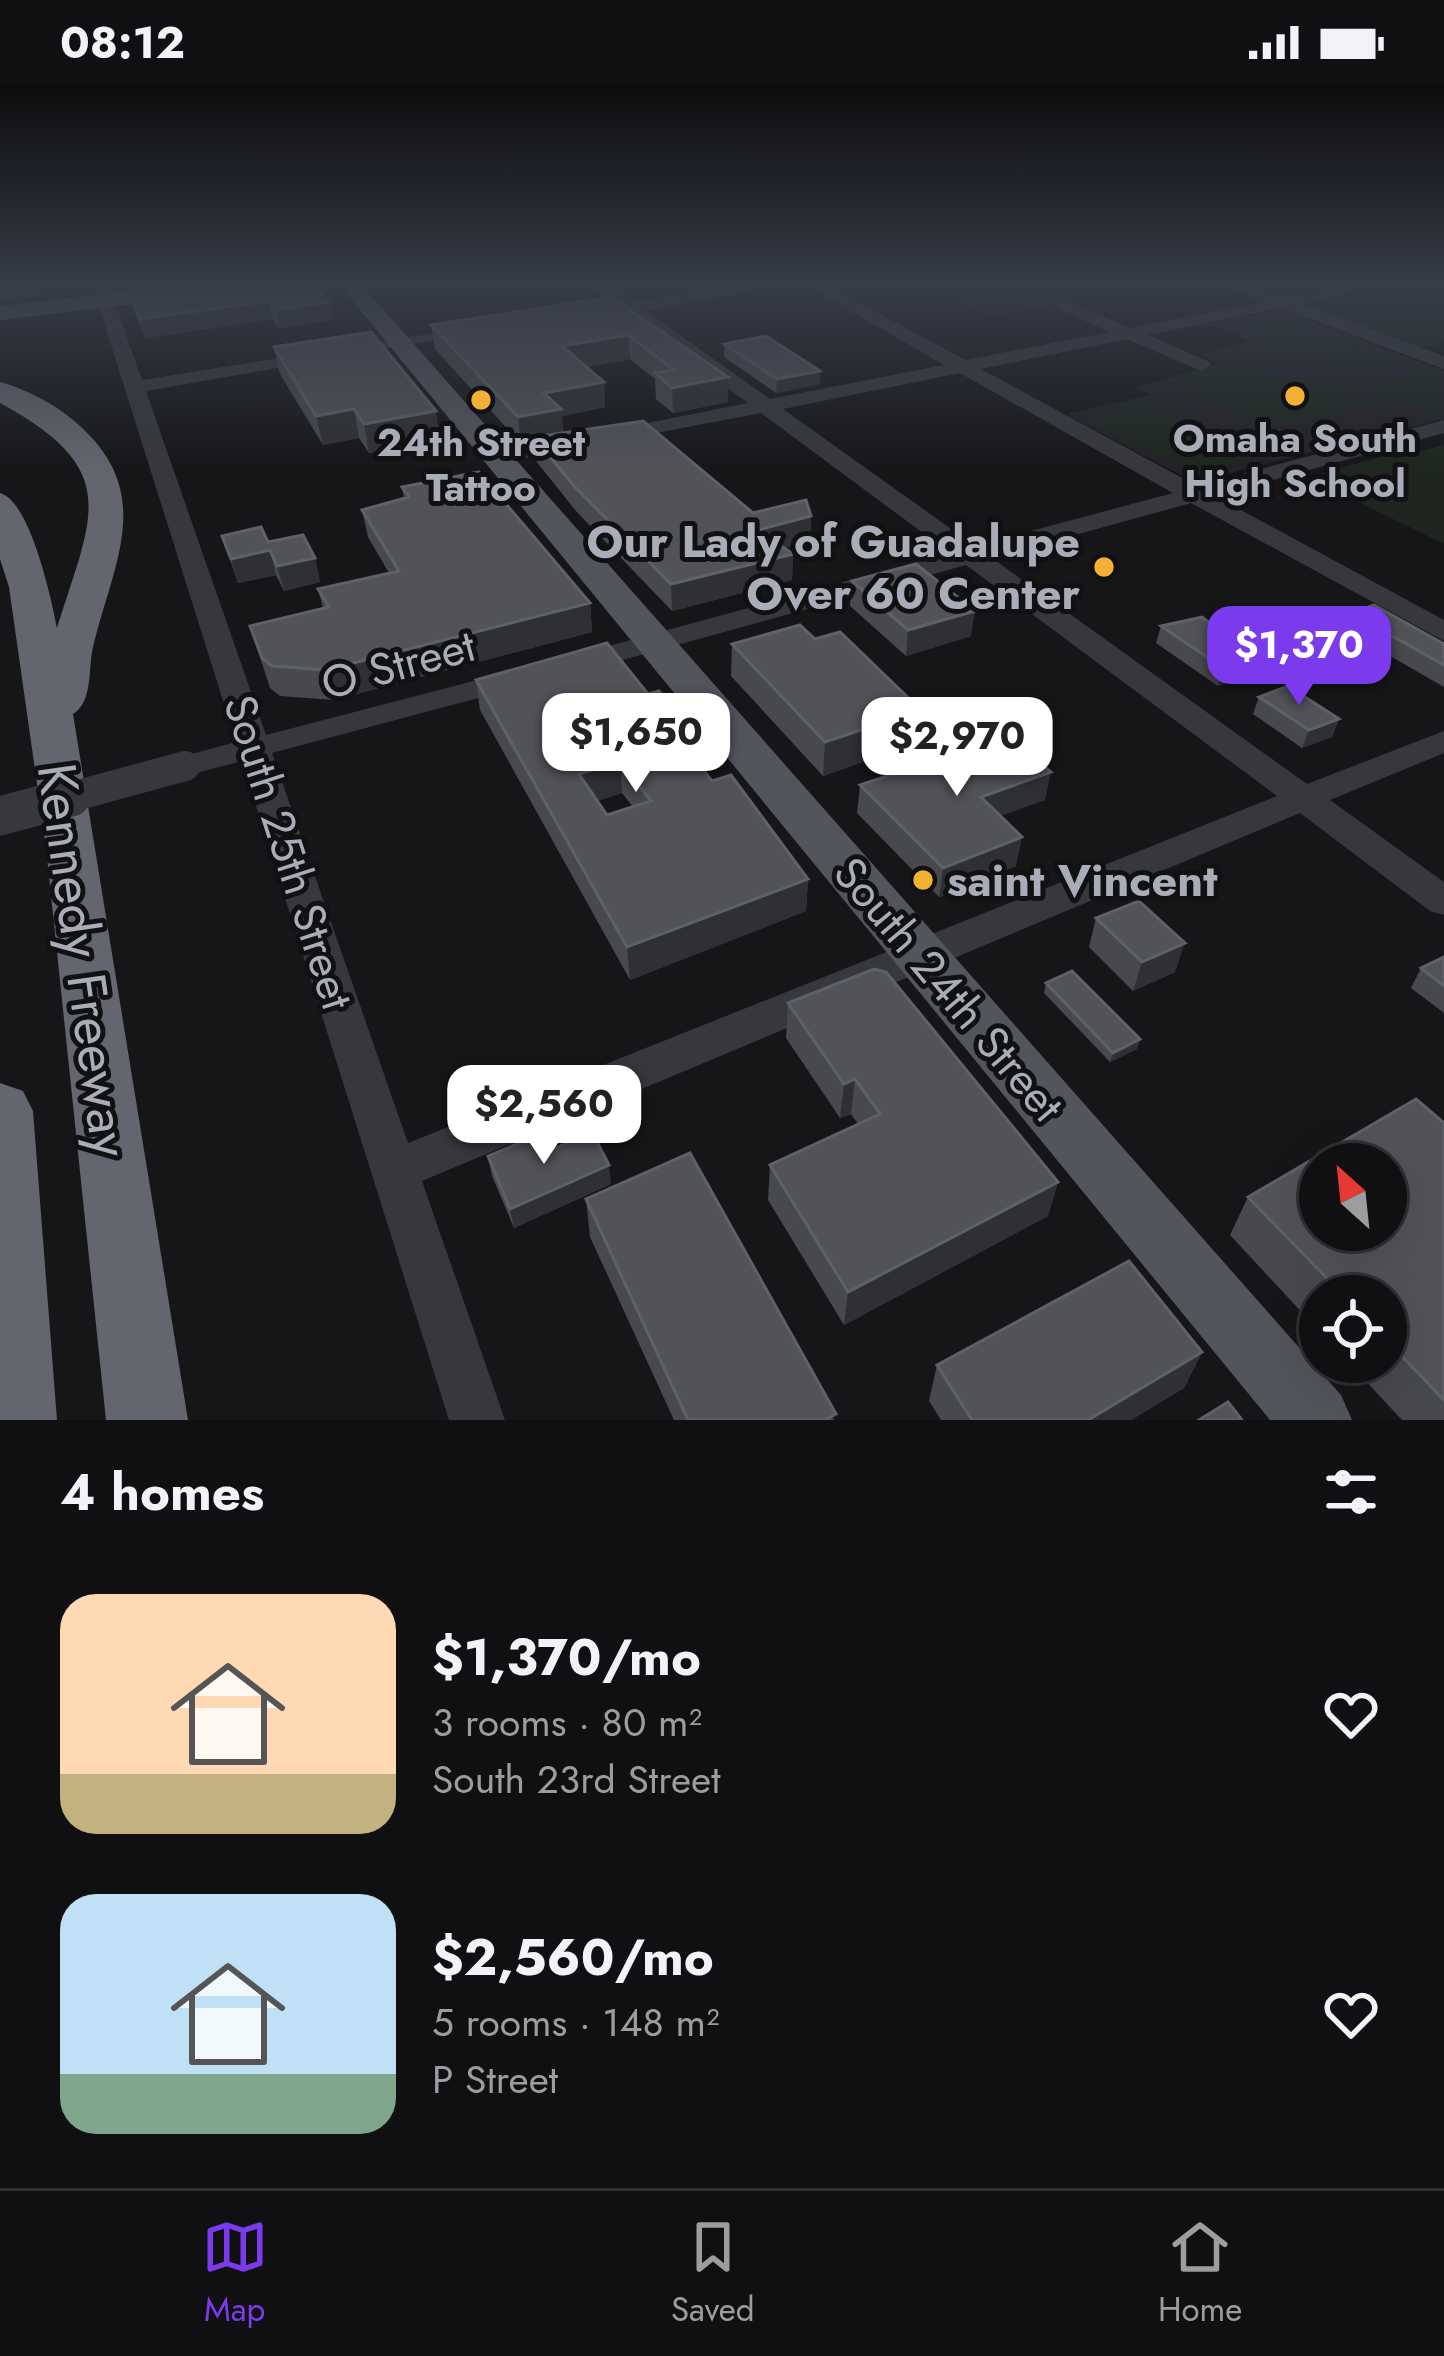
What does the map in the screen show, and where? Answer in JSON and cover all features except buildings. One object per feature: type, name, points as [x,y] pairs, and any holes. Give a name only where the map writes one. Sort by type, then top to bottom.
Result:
[{"type":"highway","points":[[0,391],[54,416],[85,442],[106,479],[110,500],[97,567],[71,636],[57,770]]},
{"type":"highway","name":"Kennedy Freeway","points":[[0,504],[28,587],[72,847],[147,1420]]},
{"type":"highway","points":[[0,1111],[16,1420]]},
{"type":"main road","name":"South 24th Street","points":[[401,346],[1316,1420]]},
{"type":"street","name":"South 25th Street","points":[[120,346],[477,1420]]},
{"type":"street","points":[[133,387],[384,346]]},
{"type":"street","points":[[683,346],[1444,901]]},
{"type":"street","points":[[923,346],[1444,632]]},
{"type":"street","points":[[497,460],[1069,346]]},
{"type":"street","points":[[1158,346],[1201,365]]},
{"type":"street","points":[[1399,346],[1444,363]]},
{"type":"street","name":"O Street","points":[[0,816],[654,644],[1444,426]]},
{"type":"street","points":[[394,1170],[1444,741]]},
{"type":"shaded area","name":"Omaha South High School","points":[[1231,346],[1378,346],[1444,371],[1444,419],[1193,482],[1066,414],[1150,395],[1136,387],[1219,364],[1200,354]]},
{"type":"shaded area","points":[[1274,346],[1355,346],[1404,365],[1359,375],[1304,354],[1253,356]]},
{"type":"shaded area","points":[[1203,368],[1298,376],[1382,404],[1272,428],[1256,425],[1168,379]]},
{"type":"shaded area","points":[[1429,368],[1444,373],[1440,417],[1361,385]]},
{"type":"shaded area","points":[[1139,399],[1257,457],[1193,474],[1078,413]]},
{"type":"shaded area","points":[[1444,445],[1444,544],[1307,477],[1387,455],[1395,458]]},
{"type":"place","name":"Omaha South High School","points":[[1295,396]]},
{"type":"place","name":"24th Street Tattoo","points":[[481,400]]},
{"type":"place","name":"Our Lady of Guadalupe Over 60 Center","points":[[1104,567]]},
{"type":"place","name":"saint Vincent","points":[[923,880]]}]
